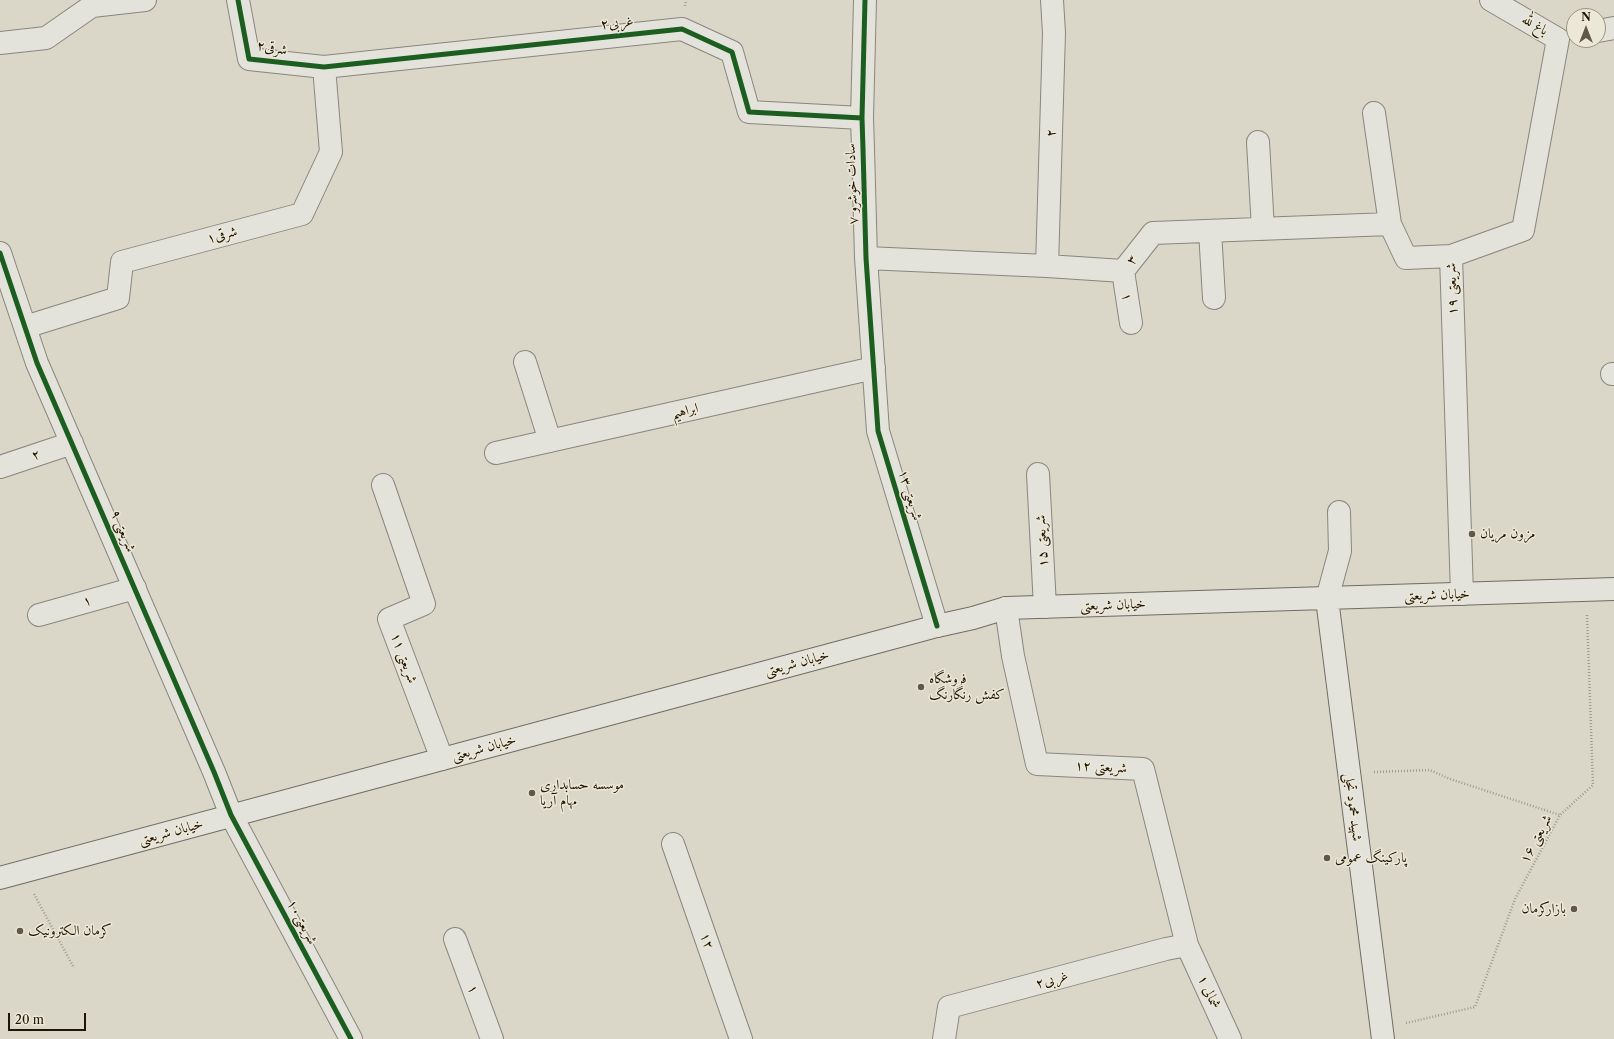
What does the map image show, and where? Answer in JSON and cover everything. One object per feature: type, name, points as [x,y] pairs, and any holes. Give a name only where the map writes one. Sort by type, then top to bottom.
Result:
[{"type":"street","points":[[0,43],[46,38],[92,6],[145,0]]},
{"type":"street","name":"شرقی۲","points":[[238,0],[249,59],[324,67]]},
{"type":"street","name":"سادات خوشرو ۷","points":[[865,0],[862,118],[866,258],[874,368]]},
{"type":"street","name":"۲","points":[[1047,266],[1054,32],[1052,0]]},
{"type":"street","name":"باغ لله","points":[[1491,0],[1566,37]]},
{"type":"street","name":"غربی۲","points":[[324,67],[682,29],[732,52],[749,112],[862,118]]},
{"type":"street","name":"شریعتی ۱۹","points":[[1462,594],[1451,256],[1523,230],[1566,37]]},
{"type":"street","name":"شرقی۱","points":[[25,327],[118,298],[122,262],[302,214],[331,152],[324,67]]},
{"type":"street","points":[[1374,113],[1390,224],[1406,258],[1451,256]]},
{"type":"street","points":[[1258,142],[1263,229]]},
{"type":"street","name":"۳","points":[[866,258],[1123,271],[1153,233],[1390,224]]},
{"type":"street","points":[[1210,230],[1214,298]]},
{"type":"street","name":"شریعتی ۹","points":[[0,253],[37,363],[214,772],[231,816]]},
{"type":"street","name":"۱","points":[[1123,271],[1131,324]]},
{"type":"street","points":[[525,362],[550,441]]},
{"type":"street","name":"ابراهیم","points":[[496,453],[874,368]]},
{"type":"street","name":"شریعتی ۱۳","points":[[874,368],[878,431],[937,626]]},
{"type":"street","name":"۲","points":[[0,467],[72,443]]},
{"type":"street","name":"شریعتی ۱۵","points":[[1038,474],[1045,607]]},
{"type":"street","name":"شریعتی ۱۱","points":[[383,486],[424,604],[389,619],[442,759]]},
{"type":"street","points":[[1327,599],[1340,552],[1339,512]]},
{"type":"street","name":"۱","points":[[39,615],[135,588]]},
{"type":"street","name":"خیابان شریعتی","points":[[0,878],[1006,608],[1614,589]]},
{"type":"street","name":"شهید محمود تجلی","points":[[1327,599],[1383,1034]]},
{"type":"street","name":"شریعتی ۱۲","points":[[1006,608],[1013,656],[1037,764],[1143,770],[1187,945]]},
{"type":"street","name":"شریعتی۱۰","points":[[231,816],[351,1039]]},
{"type":"street","name":"۱۲","points":[[673,844],[741,1039]]},
{"type":"street","name":"۱","points":[[455,939],[492,1039]]},
{"type":"street","name":"غربی۲","points":[[944,1039],[949,1007],[1158,951],[1187,945]]},
{"type":"street","name":"۱ شمالی","points":[[1187,945],[1230,1039]]},
{"type":"path","points":[[1349,772],[1430,770],[1450,779],[1560,815]]},
{"type":"path","points":[[24,872],[44,914],[74,968]]},
{"type":"cycle path","points":[[238,0],[249,59],[324,67],[682,29],[732,52],[749,112],[862,118]]},
{"type":"cycle path","points":[[865,0],[862,118],[866,258],[878,431],[937,626]]},
{"type":"cycle path","points":[[0,253],[37,363],[214,772],[231,815],[351,1039]]},
{"type":"place","name":"مزون مریان","points":[[1472,534]]},
{"type":"place","name":"فروشگاه کفش رنگارنگ","points":[[921,687]]},
{"type":"place","name":"موسسه حسابداری مهام آریا","points":[[532,793]]},
{"type":"place","name":"پارکینگ عمومی","points":[[1327,858]]},
{"type":"place","name":"بازارکرمان","points":[[1574,909]]},
{"type":"place","name":"کرمان الکترونیک","points":[[20,931]]}]
